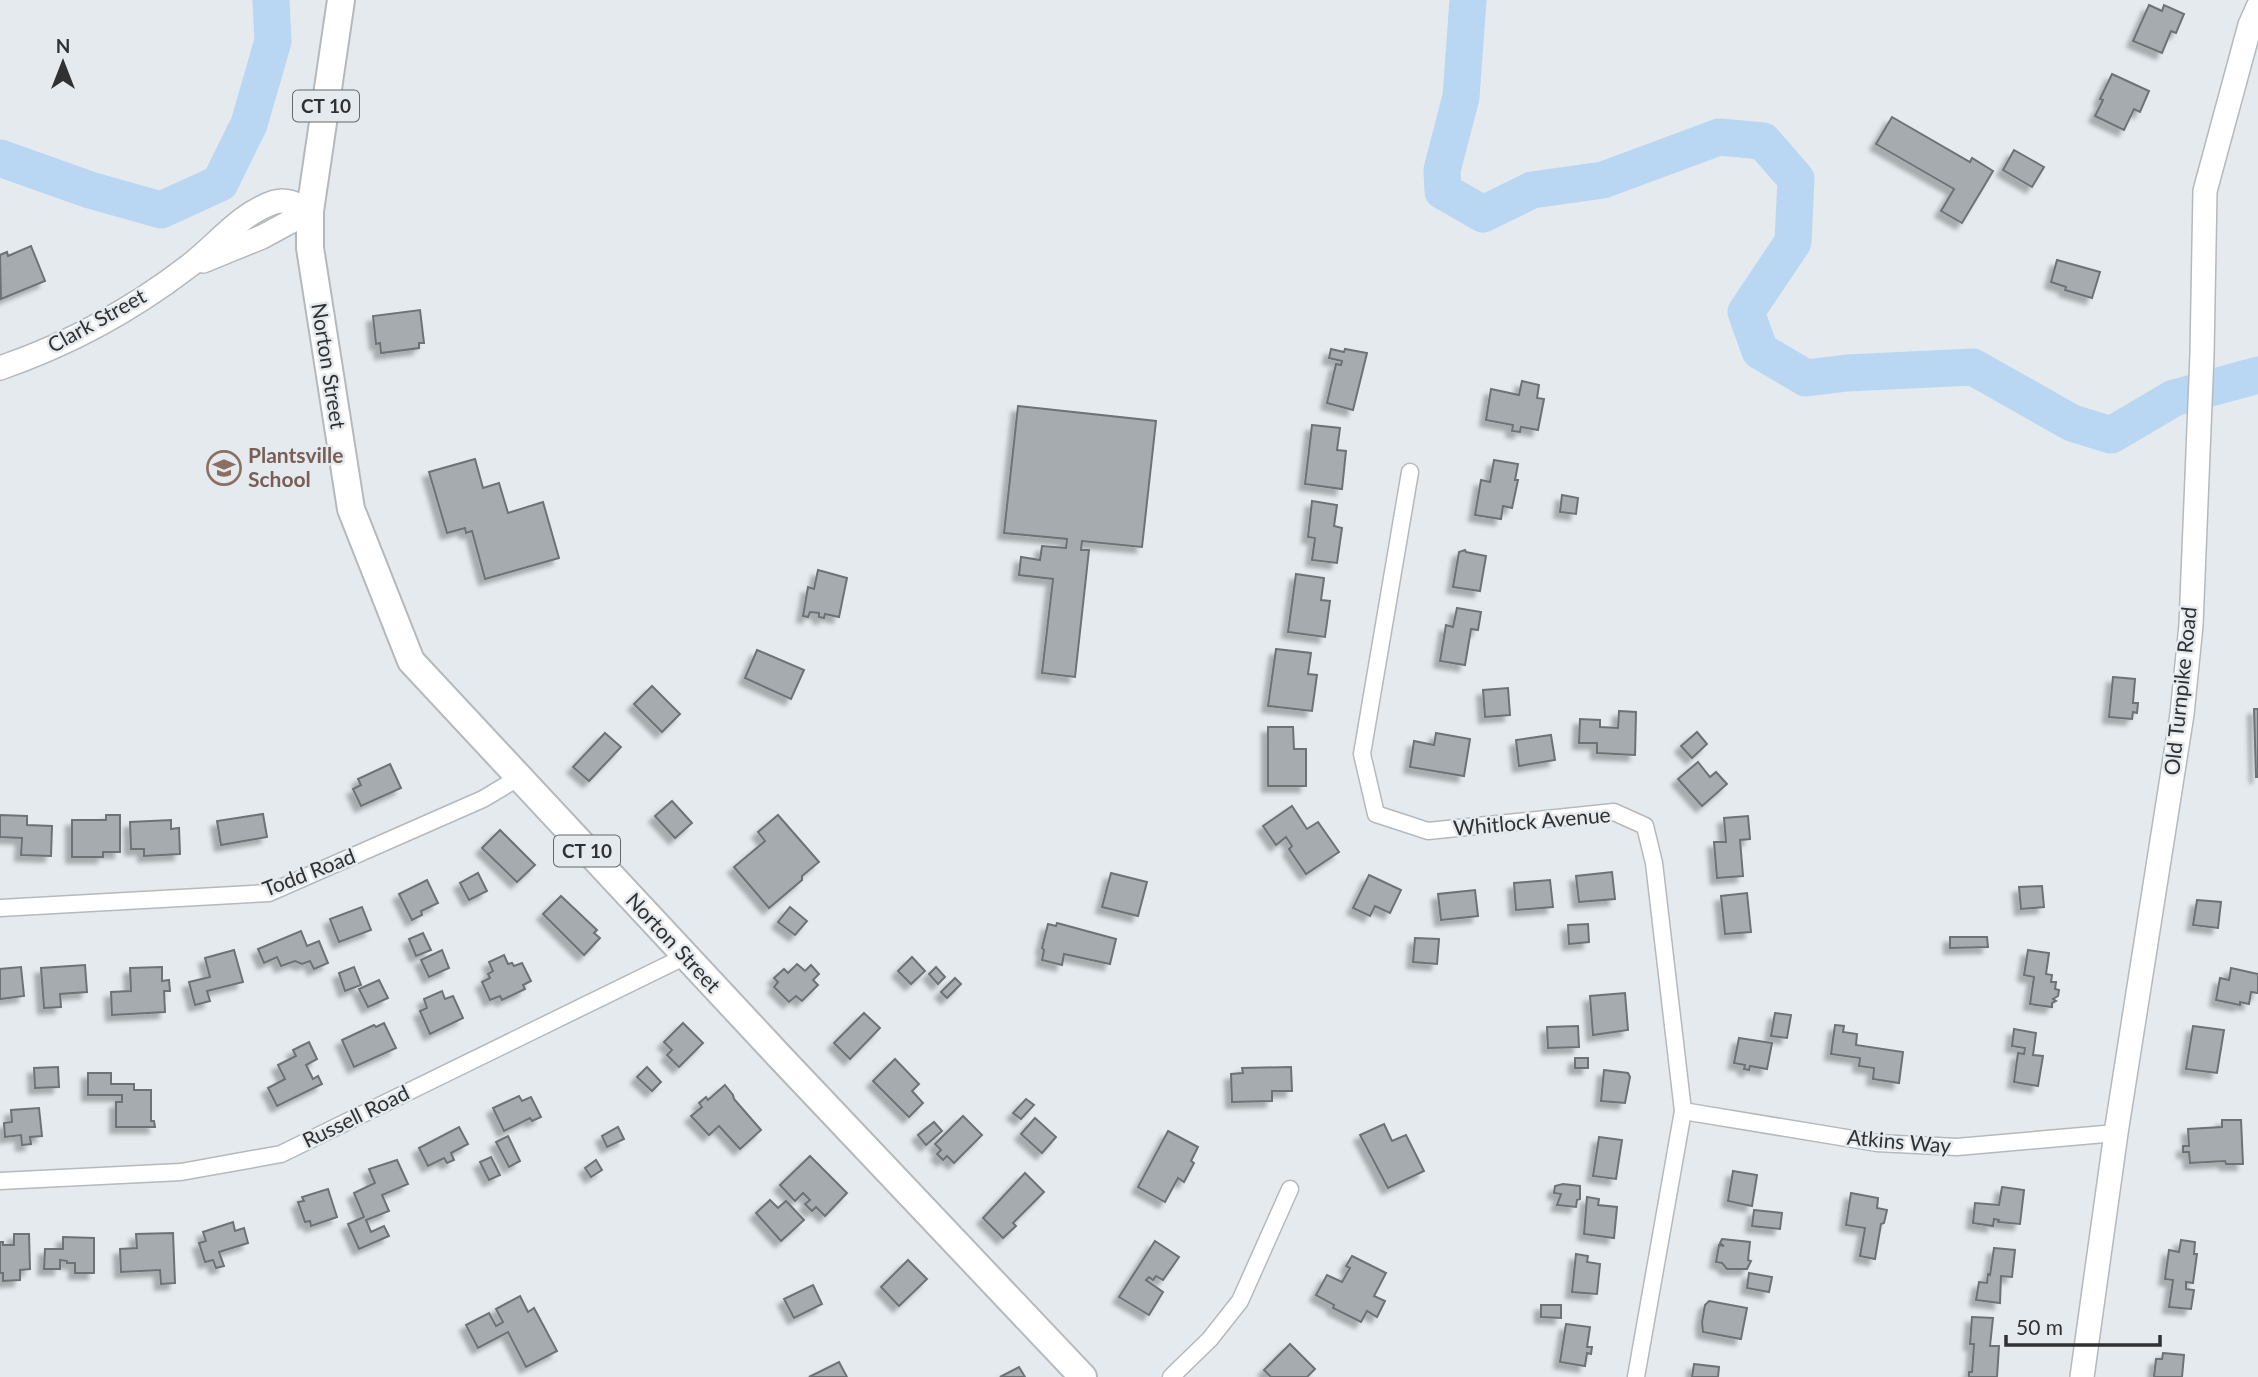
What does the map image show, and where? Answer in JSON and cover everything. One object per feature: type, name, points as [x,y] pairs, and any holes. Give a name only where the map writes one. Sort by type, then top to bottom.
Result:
[{"type":"highway","name":"CT 10","points":[[310,211],[341,0]]},
{"type":"highway","name":"Norton Street","points":[[310,211],[310,248],[351,509],[411,660],[518,778],[1083,1377]]},
{"type":"main road","name":"Old Turnpike Road","points":[[2082,1377],[2116,1133],[2182,714],[2191,625],[2202,354],[2205,191],[2250,24],[2258,7]]},
{"type":"main road","name":"Clark Street","points":[[0,368],[29,358],[104,322],[190,266],[262,237],[310,211]]},
{"type":"street","name":"Whitlock Avenue","points":[[1410,472],[1362,754],[1376,814],[1428,831],[1614,812],[1645,826],[1654,863],[1683,1111],[1636,1377]]},
{"type":"street","name":"Todd Road","points":[[0,908],[269,893],[482,799],[518,778]]},
{"type":"street","name":"Russell Road","points":[[0,1181],[181,1172],[281,1154],[686,956]]},
{"type":"street","name":"Atkins Way","points":[[1683,1111],[1877,1143],[1957,1147],[2116,1133]]},
{"type":"street","points":[[1171,1377],[1210,1339],[1240,1301],[1290,1189]]},
{"type":"building","points":[[2149,5],[2162,11],[2164,5],[2184,14],[2176,33],[2171,31],[2162,53],[2133,41]]},
{"type":"building","points":[[2112,74],[2149,91],[2140,112],[2134,109],[2124,130],[2095,116]]},
{"type":"building","points":[[1892,117],[1970,162],[1972,158],[1993,171],[1962,223],[1941,211],[1954,189],[1876,144]]},
{"type":"building","points":[[2014,150],[2044,167],[2032,187],[2003,170]]},
{"type":"building","points":[[31,246],[45,281],[1,299],[0,255],[7,252],[8,256]]},
{"type":"building","points":[[2057,260],[2100,272],[2092,298],[2065,290],[2066,287],[2051,282]]},
{"type":"building","points":[[420,310],[424,343],[419,343],[419,348],[381,353],[380,343],[376,344],[373,316]]},
{"type":"building","points":[[1331,349],[1367,353],[1353,410],[1327,403],[1336,364],[1341,365],[1342,361],[1329,358]]},
{"type":"building","points":[[1522,381],[1539,385],[1537,398],[1544,399],[1538,430],[1521,427],[1520,432],[1512,431],[1513,425],[1486,420],[1491,389],[1519,395]]},
{"type":"building","points":[[1018,406],[1156,421],[1142,547],[1082,541],[1081,550],[1089,550],[1075,677],[1042,673],[1053,579],[1019,575],[1021,557],[1040,560],[1042,546],[1066,548],[1067,539],[1004,533]]},
{"type":"building","points":[[1312,425],[1340,428],[1337,450],[1346,451],[1342,489],[1305,484]]},
{"type":"building","points":[[475,459],[483,488],[499,483],[508,513],[543,502],[559,558],[485,579],[472,531],[466,533],[465,528],[447,533],[429,472]]},
{"type":"building","points":[[1494,460],[1518,464],[1515,480],[1518,480],[1512,508],[1503,506],[1501,519],[1475,515],[1481,480],[1490,482]]},
{"type":"building","points":[[1562,495],[1578,498],[1576,514],[1560,512]]},
{"type":"building","points":[[1312,501],[1337,505],[1334,526],[1342,528],[1337,563],[1312,560],[1315,538],[1308,537]]},
{"type":"building","points":[[1465,550],[1486,556],[1480,591],[1453,587],[1459,552]]},
{"type":"building","points":[[818,570],[847,578],[839,617],[825,614],[824,618],[819,617],[819,613],[810,612],[808,617],[803,616],[808,587],[814,589]]},
{"type":"building","points":[[1296,574],[1324,578],[1321,600],[1330,601],[1325,637],[1288,632]]},
{"type":"building","points":[[1457,608],[1481,612],[1478,630],[1471,629],[1465,665],[1440,661],[1446,625],[1453,627]]},
{"type":"building","points":[[1276,649],[1311,653],[1308,674],[1317,675],[1312,711],[1268,706]]},
{"type":"building","points":[[757,650],[804,670],[791,699],[745,678]]},
{"type":"building","points":[[2113,677],[2135,679],[2133,703],[2138,703],[2137,713],[2133,712],[2132,719],[2109,717]]},
{"type":"building","points":[[652,686],[680,714],[662,732],[634,704]]},
{"type":"building","points":[[1508,688],[1510,715],[1485,717],[1483,690]]},
{"type":"building","points":[[2254,709],[2258,709],[2258,777],[2256,777]]},
{"type":"building","points":[[1619,711],[1636,712],[1635,755],[1597,753],[1597,743],[1579,743],[1580,719],[1600,720],[1600,727],[1618,728]]},
{"type":"building","points":[[1268,727],[1293,727],[1294,749],[1306,749],[1306,786],[1268,786]]},
{"type":"building","points":[[1697,732],[1707,744],[1692,758],[1681,746]]},
{"type":"building","points":[[605,733],[621,747],[589,781],[573,767]]},
{"type":"building","points":[[1436,733],[1470,739],[1464,776],[1410,767],[1414,741],[1434,745]]},
{"type":"building","points":[[1551,735],[1555,760],[1519,766],[1516,740]]},
{"type":"building","points":[[1698,762],[1710,777],[1716,772],[1727,784],[1702,806],[1678,779]]},
{"type":"building","points":[[390,764],[401,788],[361,806],[353,789],[361,785],[358,779]]},
{"type":"building","points":[[672,801],[692,823],[675,838],[655,816]]},
{"type":"building","points":[[1292,806],[1307,829],[1318,822],[1339,852],[1306,874],[1289,849],[1292,846],[1286,837],[1276,845],[1263,826]]},
{"type":"building","points":[[263,814],[267,837],[221,845],[217,821]]},
{"type":"building","points":[[0,815],[27,816],[27,825],[52,826],[51,856],[21,855],[22,838],[0,837]]},
{"type":"building","points":[[106,815],[120,815],[120,852],[103,852],[103,857],[72,857],[72,820],[106,820]]},
{"type":"building","points":[[778,815],[819,862],[769,908],[734,867],[765,841],[758,832]]},
{"type":"building","points":[[1748,816],[1750,839],[1740,840],[1743,876],[1717,878],[1714,842],[1726,842],[1724,818]]},
{"type":"building","points":[[171,820],[171,829],[179,828],[180,854],[144,856],[144,849],[131,849],[130,822]]},
{"type":"building","points":[[500,830],[535,865],[517,882],[482,848]]},
{"type":"building","points":[[1612,872],[1615,899],[1579,902],[1576,876]]},
{"type":"building","points":[[478,873],[487,891],[469,900],[460,883]]},
{"type":"building","points":[[1111,873],[1147,882],[1138,916],[1102,907]]},
{"type":"building","points":[[1369,875],[1401,890],[1390,913],[1375,906],[1370,916],[1353,908]]},
{"type":"building","points":[[427,880],[438,903],[421,911],[422,915],[412,920],[399,894]]},
{"type":"building","points":[[1550,880],[1553,907],[1516,910],[1514,883]]},
{"type":"building","points":[[2042,886],[2044,907],[2021,909],[2019,887]]},
{"type":"building","points":[[1475,890],[1478,916],[1441,920],[1438,894]]},
{"type":"building","points":[[1747,893],[1751,932],[1725,934],[1721,896]]},
{"type":"building","points":[[561,896],[597,930],[594,933],[600,938],[584,955],[543,914]]},
{"type":"building","points":[[2197,900],[2221,902],[2218,928],[2193,925]]},
{"type":"building","points":[[362,907],[371,930],[339,942],[330,919]]},
{"type":"building","points":[[790,907],[807,921],[795,935],[778,922]]},
{"type":"building","points":[[1057,923],[1116,939],[1110,964],[1064,954],[1062,965],[1042,960],[1048,924],[1056,926]]},
{"type":"building","points":[[1588,924],[1589,942],[1569,944],[1568,925]]},
{"type":"building","points":[[301,931],[307,946],[319,941],[328,963],[314,969],[310,961],[302,964],[295,961],[281,966],[277,957],[264,963],[258,949]]},
{"type":"building","points":[[423,933],[431,950],[416,956],[409,939]]},
{"type":"building","points":[[1950,937],[1987,937],[1988,947],[1950,948]]},
{"type":"building","points":[[1415,938],[1439,939],[1437,964],[1413,962]]},
{"type":"building","points":[[234,950],[243,982],[207,991],[210,1001],[195,1005],[189,982],[210,977],[205,958]]},
{"type":"building","points":[[442,950],[449,968],[429,977],[421,960]]},
{"type":"building","points":[[2028,950],[2049,953],[2046,974],[2052,975],[2051,982],[2056,982],[2055,989],[2059,990],[2058,996],[2053,999],[2056,1001],[2052,1003],[2052,1007],[2030,1004],[2034,977],[2024,975]]},
{"type":"building","points":[[504,955],[508,964],[512,963],[514,966],[522,963],[531,981],[523,985],[525,989],[502,1000],[500,996],[490,1000],[482,982],[490,978],[488,974],[493,971],[489,962]]},
{"type":"building","points":[[912,957],[925,971],[911,984],[898,971]]},
{"type":"building","points":[[797,964],[805,971],[811,965],[819,974],[813,980],[818,985],[802,1001],[796,996],[789,1002],[774,987],[778,982],[774,978],[784,969],[788,973]]},
{"type":"building","points":[[85,965],[87,992],[60,994],[61,1007],[44,1008],[41,968]]},
{"type":"building","points":[[21,967],[24,996],[0,999],[0,969]]},
{"type":"building","points":[[162,967],[162,981],[169,980],[170,991],[164,991],[165,1012],[112,1015],[111,992],[131,991],[130,968]]},
{"type":"building","points":[[354,967],[361,985],[345,991],[339,973]]},
{"type":"building","points":[[936,967],[945,977],[938,984],[929,974]]},
{"type":"building","points":[[2231,968],[2258,974],[2258,993],[2251,992],[2249,1004],[2216,1000],[2220,978],[2229,980]]},
{"type":"building","points":[[955,978],[961,984],[947,998],[941,992]]},
{"type":"building","points":[[379,980],[388,998],[368,1007],[359,989]]},
{"type":"building","points":[[442,991],[445,999],[453,996],[463,1018],[430,1034],[420,1011],[427,1008],[424,999]]},
{"type":"building","points":[[1625,993],[1628,1030],[1593,1035],[1590,996]]},
{"type":"building","points":[[864,1013],[880,1028],[850,1059],[834,1043]]},
{"type":"building","points":[[1775,1013],[1791,1015],[1787,1038],[1771,1036]]},
{"type":"building","points":[[384,1023],[396,1048],[354,1067],[342,1040]]},
{"type":"building","points":[[683,1023],[703,1043],[679,1067],[667,1055],[672,1050],[664,1042]]},
{"type":"building","points":[[1835,1025],[1844,1026],[1843,1032],[1857,1034],[1856,1045],[1903,1052],[1899,1083],[1873,1079],[1874,1068],[1859,1066],[1860,1058],[1831,1054]]},
{"type":"building","points":[[1578,1026],[1579,1047],[1548,1048],[1547,1027]]},
{"type":"building","points":[[2193,1026],[2224,1030],[2217,1073],[2186,1069]]},
{"type":"building","points":[[2014,1029],[2036,1033],[2033,1055],[2043,1056],[2038,1086],[2014,1082],[2018,1053],[2024,1054],[2025,1048],[2012,1046]]},
{"type":"building","points":[[1739,1038],[1772,1043],[1767,1069],[1750,1066],[1749,1070],[1744,1069],[1745,1065],[1734,1063]]},
{"type":"building","points":[[309,1042],[317,1059],[306,1065],[313,1079],[318,1076],[322,1084],[277,1106],[268,1088],[285,1079],[278,1065],[296,1056],[293,1050]]},
{"type":"building","points":[[1575,1058],[1588,1058],[1588,1068],[1575,1068]]},
{"type":"building","points":[[895,1059],[919,1084],[912,1091],[923,1103],[909,1117],[873,1081]]},
{"type":"building","points":[[58,1067],[59,1087],[35,1088],[34,1068]]},
{"type":"building","points":[[647,1067],[661,1082],[652,1091],[637,1077]]},
{"type":"building","points":[[1291,1067],[1292,1091],[1272,1091],[1272,1101],[1232,1102],[1231,1074],[1243,1073],[1242,1068]]},
{"type":"building","points":[[1604,1070],[1628,1073],[1630,1077],[1625,1103],[1601,1101]]},
{"type":"building","points":[[88,1073],[111,1073],[111,1084],[134,1084],[134,1090],[151,1090],[151,1121],[154,1121],[155,1127],[116,1127],[116,1102],[122,1102],[122,1095],[88,1095]]},
{"type":"building","points":[[725,1085],[761,1130],[740,1149],[719,1126],[709,1135],[691,1116],[702,1107],[699,1103],[706,1097],[708,1100]]},
{"type":"building","points":[[519,1096],[522,1101],[531,1097],[541,1117],[532,1121],[530,1118],[504,1131],[493,1108]]},
{"type":"building","points":[[1026,1099],[1034,1105],[1021,1119],[1013,1113]]},
{"type":"building","points":[[39,1108],[42,1136],[30,1137],[31,1144],[22,1145],[21,1135],[5,1137],[4,1123],[12,1122],[11,1110]]},
{"type":"building","points":[[963,1116],[982,1135],[954,1163],[947,1156],[943,1160],[937,1154],[941,1150],[935,1144]]},
{"type":"building","points":[[1035,1118],[1056,1137],[1042,1153],[1021,1134]]},
{"type":"building","points":[[2222,1120],[2241,1120],[2243,1164],[2226,1164],[2225,1161],[2190,1163],[2189,1152],[2183,1152],[2183,1146],[2189,1146],[2188,1129],[2222,1127]]},
{"type":"building","points":[[934,1122],[942,1131],[926,1145],[918,1135]]},
{"type":"building","points":[[1384,1124],[1392,1141],[1406,1135],[1424,1171],[1388,1188],[1360,1135]]},
{"type":"building","points":[[459,1127],[468,1144],[451,1153],[454,1160],[447,1163],[444,1158],[428,1166],[419,1148]]},
{"type":"building","points":[[618,1127],[624,1139],[607,1147],[602,1136]]},
{"type":"building","points":[[1168,1131],[1198,1147],[1191,1161],[1194,1163],[1184,1182],[1178,1178],[1165,1202],[1138,1187]]},
{"type":"building","points":[[508,1136],[520,1161],[509,1167],[496,1142]]},
{"type":"building","points":[[1599,1137],[1622,1140],[1616,1179],[1593,1176]]},
{"type":"building","points":[[810,1156],[847,1193],[825,1216],[816,1207],[812,1211],[805,1204],[810,1200],[803,1193],[795,1201],[780,1185]]},
{"type":"building","points":[[491,1157],[500,1175],[489,1180],[480,1162]]},
{"type":"building","points":[[397,1160],[408,1184],[382,1195],[389,1211],[366,1220],[371,1232],[384,1226],[389,1236],[359,1249],[348,1224],[364,1217],[354,1193],[375,1183],[369,1169]]},
{"type":"building","points":[[596,1160],[602,1170],[591,1177],[585,1168]]},
{"type":"building","points":[[1733,1171],[1757,1175],[1752,1206],[1728,1201]]},
{"type":"building","points":[[1025,1173],[1044,1192],[1013,1223],[1016,1226],[1003,1238],[983,1218]]},
{"type":"building","points":[[1555,1186],[1580,1186],[1580,1199],[1577,1200],[1576,1207],[1557,1205],[1561,1194],[1554,1193]]},
{"type":"building","points":[[2002,1187],[2024,1190],[2020,1224],[1998,1222],[1999,1220],[1994,1219],[1993,1226],[1973,1223],[1975,1203],[1999,1205]]},
{"type":"building","points":[[328,1189],[337,1217],[311,1226],[310,1221],[305,1222],[298,1202],[304,1201],[302,1197]]},
{"type":"building","points":[[1851,1193],[1878,1198],[1877,1208],[1887,1210],[1884,1223],[1881,1224],[1875,1259],[1860,1256],[1865,1228],[1846,1225]]},
{"type":"building","points":[[1587,1197],[1599,1199],[1598,1205],[1617,1207],[1614,1238],[1584,1234]]},
{"type":"building","points":[[770,1200],[778,1208],[786,1201],[804,1220],[781,1241],[756,1213]]},
{"type":"building","points":[[1754,1210],[1782,1213],[1780,1229],[1752,1226]]},
{"type":"building","points":[[233,1222],[235,1231],[244,1228],[248,1243],[219,1252],[224,1266],[216,1268],[213,1260],[205,1262],[199,1243],[206,1241],[203,1232]]},
{"type":"building","points":[[173,1233],[175,1283],[161,1284],[160,1270],[121,1272],[120,1249],[137,1248],[136,1234]]},
{"type":"building","points":[[14,1234],[29,1234],[30,1269],[20,1270],[20,1280],[3,1281],[3,1273],[0,1273],[0,1242],[3,1242],[3,1245],[14,1245]]},
{"type":"building","points":[[63,1237],[94,1238],[94,1273],[75,1273],[75,1263],[60,1260],[60,1269],[44,1269],[45,1249],[63,1249]]},
{"type":"building","points":[[1722,1239],[1750,1242],[1748,1260],[1751,1261],[1747,1269],[1727,1269],[1722,1263],[1716,1262],[1719,1245],[1724,1246],[1720,1243]]},
{"type":"building","points":[[2181,1240],[2195,1242],[2194,1254],[2197,1254],[2193,1283],[2186,1282],[2186,1289],[2194,1290],[2191,1309],[2169,1307],[2173,1280],[2165,1279],[2169,1250],[2179,1252]]},
{"type":"building","points":[[1155,1241],[1179,1257],[1163,1280],[1156,1276],[1153,1280],[1149,1277],[1146,1280],[1163,1292],[1149,1315],[1119,1297]]},
{"type":"building","points":[[1994,1248],[2015,1250],[2012,1277],[2001,1276],[2000,1303],[1976,1300],[1979,1282],[1987,1283],[1988,1274],[1990,1275]]},
{"type":"building","points":[[1576,1254],[1588,1256],[1587,1262],[1600,1264],[1597,1294],[1572,1292]]},
{"type":"building","points":[[1352,1256],[1386,1273],[1374,1296],[1385,1301],[1377,1317],[1367,1311],[1361,1322],[1333,1308],[1334,1305],[1316,1295],[1327,1275],[1342,1282],[1350,1268],[1346,1266]]},
{"type":"building","points":[[908,1260],[927,1279],[899,1306],[881,1287]]},
{"type":"building","points":[[1749,1273],[1772,1277],[1769,1292],[1747,1288]]},
{"type":"building","points":[[813,1285],[822,1304],[794,1318],[784,1299]]},
{"type":"building","points":[[520,1296],[528,1312],[534,1308],[557,1351],[526,1367],[508,1332],[478,1348],[466,1325],[489,1313],[496,1326],[503,1322],[496,1309]]},
{"type":"building","points":[[1709,1301],[1747,1308],[1741,1339],[1703,1332],[1705,1305]]},
{"type":"building","points":[[1541,1305],[1561,1305],[1561,1318],[1541,1317]]},
{"type":"building","points":[[1972,1317],[1993,1318],[1990,1346],[1999,1346],[1997,1377],[1969,1377],[1969,1372],[1972,1372],[1974,1344],[1970,1344]]},
{"type":"building","points":[[1566,1324],[1590,1327],[1587,1347],[1592,1347],[1591,1354],[1587,1353],[1585,1366],[1560,1362]]},
{"type":"building","points":[[1290,1344],[1315,1369],[1307,1377],[1271,1377],[1264,1370]]},
{"type":"building","points":[[2163,1353],[2184,1355],[2182,1377],[2154,1377],[2156,1359],[2162,1359]]},
{"type":"building","points":[[839,1362],[847,1377],[809,1377]]},
{"type":"building","points":[[1694,1364],[1719,1367],[1718,1377],[1692,1377]]},
{"type":"building","points":[[1019,1367],[1025,1377],[1000,1377]]},
{"type":"waterway","points":[[0,158],[90,190],[161,210],[220,183],[249,124],[273,41],[271,0]]},
{"type":"waterway","points":[[1468,0],[1461,97],[1442,170],[1443,191],[1483,214],[1532,190],[1603,180],[1719,137],[1763,141],[1796,179],[1793,242],[1746,312],[1760,351],[1806,378],[1847,373],[1973,367],[2072,423],[2111,435],[2174,398],[2258,375]]},
{"type":"place","name":"Plantsville School","points":[[224,468]]}]
